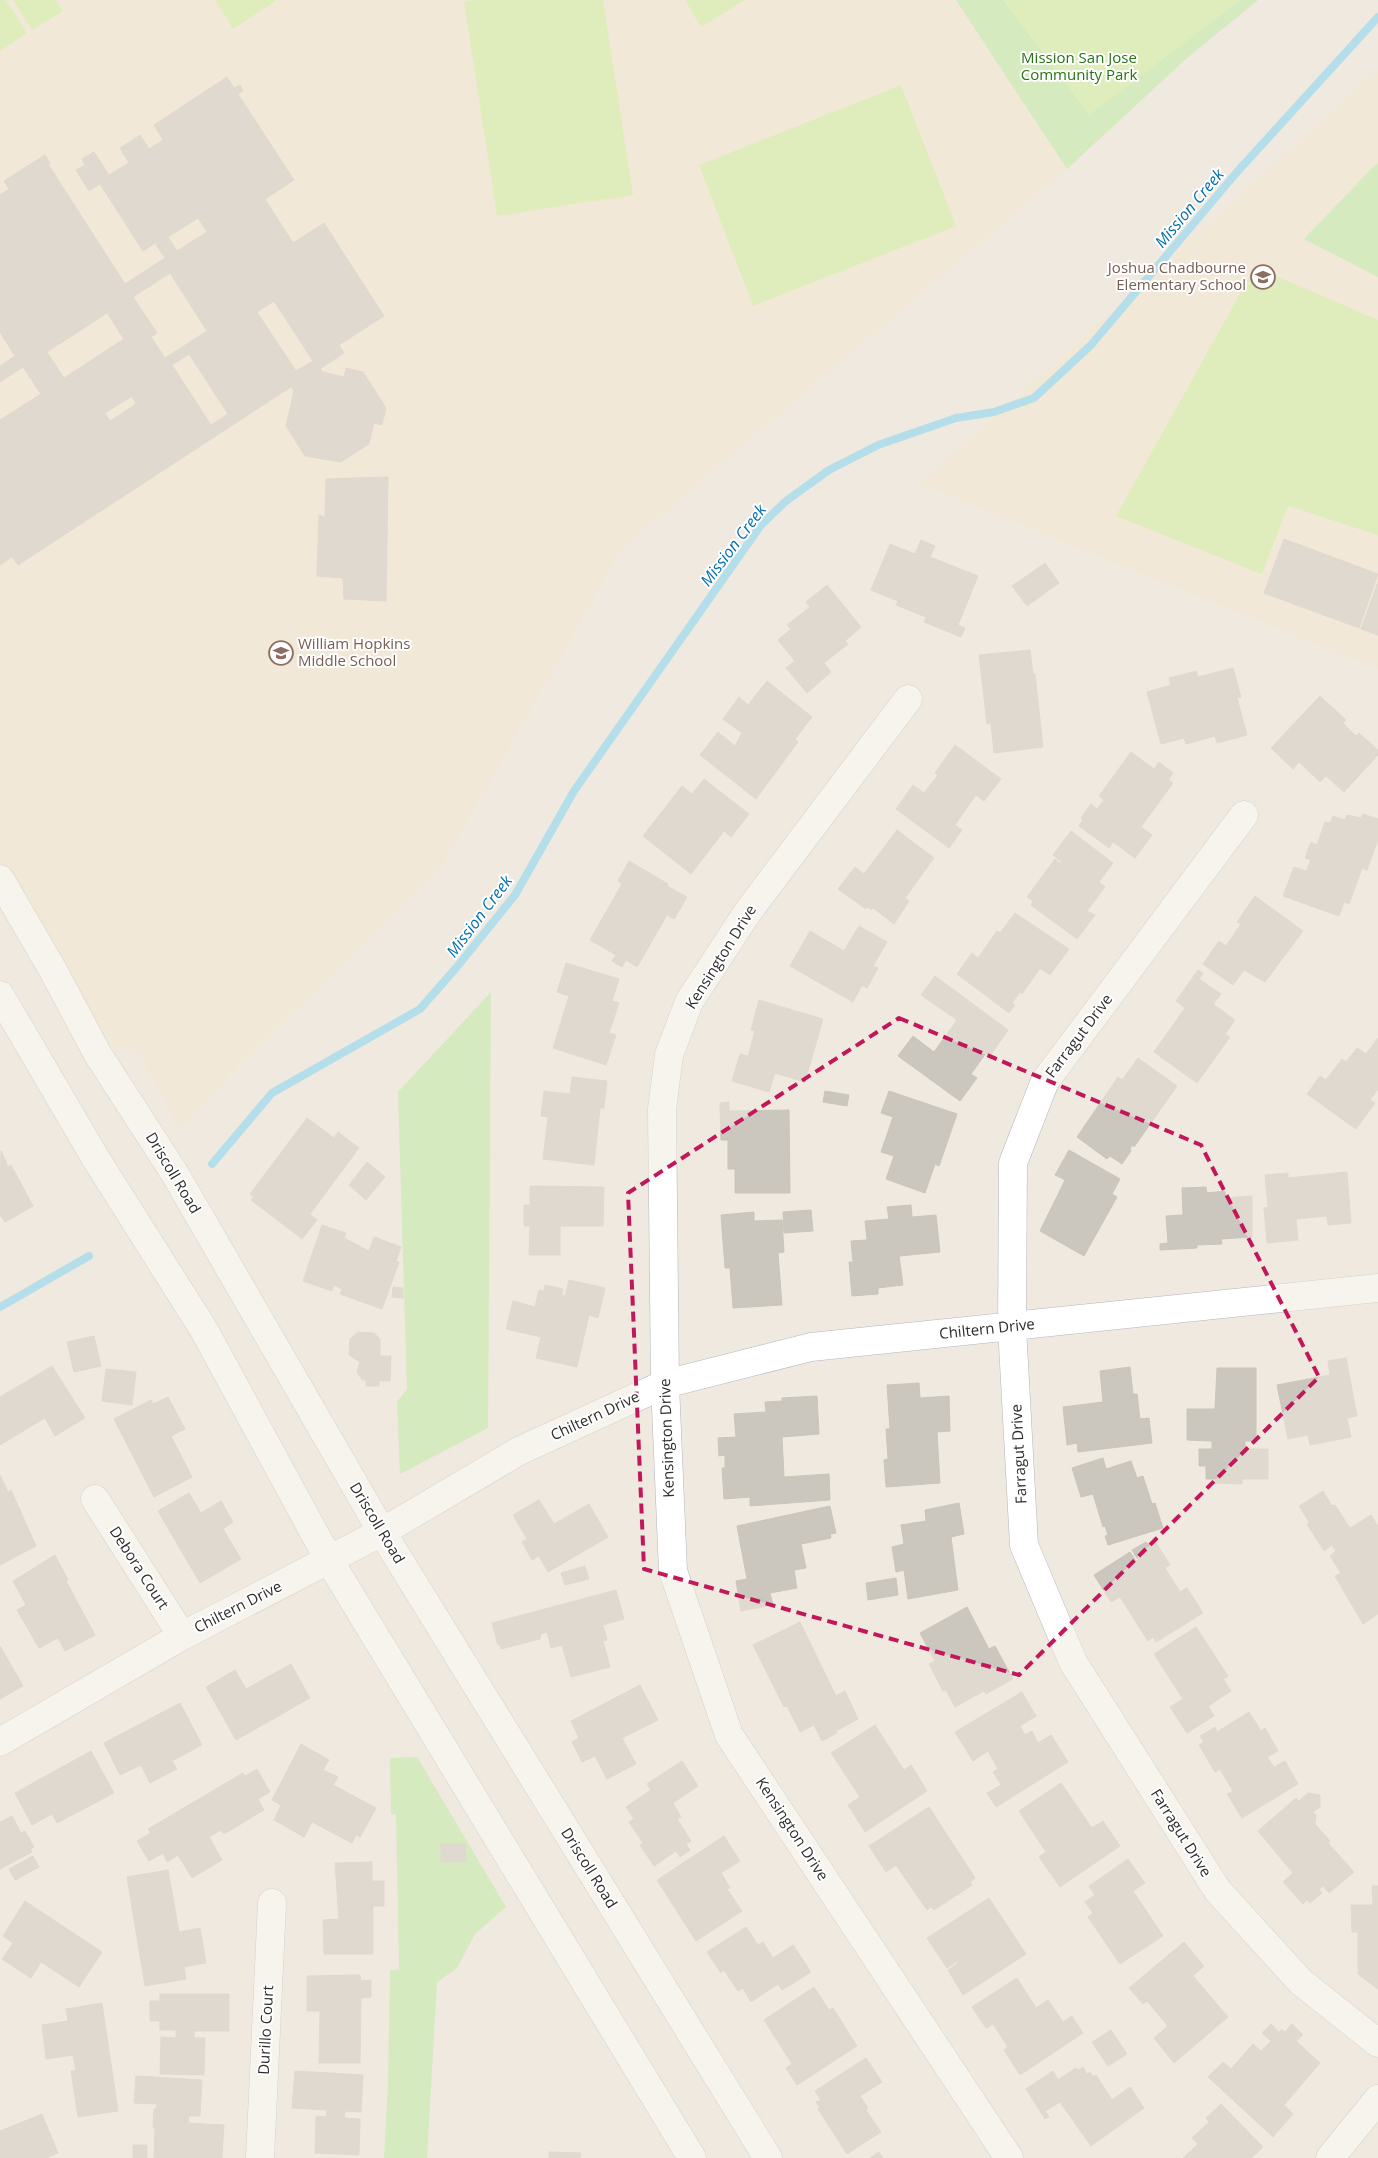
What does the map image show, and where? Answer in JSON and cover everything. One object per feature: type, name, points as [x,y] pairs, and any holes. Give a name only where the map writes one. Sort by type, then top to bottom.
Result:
[{"type":"street","name":"Kensington Drive","points":[[908,699],[747,913],[690,1002],[669,1055],[662,1109],[665,1384],[673,1572],[729,1735],[1009,2158]]},
{"type":"street","name":"Farragut Drive","points":[[1244,815],[1045,1081],[1013,1163],[1012,1327],[1024,1545],[1073,1662],[1218,1891],[1301,1982],[1378,2043]]},
{"type":"street","name":"Driscoll Road","points":[[0,879],[54,972],[96,1053],[175,1174],[382,1532],[768,2158]]},
{"type":"street","points":[[0,994],[96,1159],[204,1330],[330,1560],[692,2158]]},
{"type":"street","name":"Chiltern Drive","points":[[0,1742],[182,1636],[382,1532],[519,1451],[665,1384],[811,1347],[1378,1288]]},
{"type":"street","name":"Debora Court","points":[[95,1499],[182,1636]]},
{"type":"street","name":"Durillo Court","points":[[260,2158],[272,1903]]},
{"type":"street","points":[[1330,2158],[1378,2099]]},
{"type":"highlighted area","points":[[899,1018],[1201,1145],[1319,1377],[1019,1675],[644,1569],[628,1193]]},
{"type":"shaded area","name":"William Hopkins Middle School","points":[[0,0],[956,0],[1067,169],[622,548],[442,866],[242,1061],[180,1128],[138,1052],[94,1041],[0,879]]},
{"type":"shaded area","name":"Joshua Chadbourne Elementary School","points":[[1378,70],[1378,669],[920,484]]},
{"type":"green space","points":[[0,0],[6,0],[27,33],[0,51]]},
{"type":"green space","points":[[13,0],[56,0],[63,11],[32,30]]},
{"type":"green space","points":[[215,0],[275,0],[276,1],[233,29]]},
{"type":"green space","points":[[474,0],[603,0],[633,195],[497,216],[464,2]]},
{"type":"green space","points":[[685,0],[745,0],[701,27]]},
{"type":"green space","name":"Mission San Jose Community Park","points":[[956,0],[1258,0],[1186,59],[1067,169]]},
{"type":"green space","points":[[1003,0],[1241,0],[1089,115]]},
{"type":"green space","points":[[901,85],[956,226],[753,306],[699,165]]},
{"type":"green space","points":[[1378,164],[1378,277],[1304,239]]},
{"type":"green space","points":[[1255,267],[1378,320],[1378,535],[1288,506],[1262,574],[1116,516]]},
{"type":"green space","points":[[491,992],[488,1428],[400,1474],[397,1402],[407,1389],[398,1092]]},
{"type":"green space","points":[[417,1757],[506,1907],[475,1934],[457,1968],[437,1982],[427,2158],[384,2158],[388,2083],[390,1971],[399,1969],[396,1814],[391,1814],[390,1758]]},
{"type":"building","points":[[227,77],[234,88],[240,85],[243,91],[238,94],[294,180],[265,199],[293,243],[324,223],[384,316],[339,345],[344,353],[320,369],[323,372],[344,377],[346,368],[363,372],[386,408],[382,425],[374,423],[369,444],[341,462],[305,456],[286,426],[294,391],[291,387],[18,565],[12,557],[0,565],[0,420],[41,394],[23,367],[0,382],[0,366],[15,356],[0,332],[0,195],[9,189],[4,181],[45,155],[50,163],[48,164],[125,284],[165,258],[155,243],[143,251],[100,184],[89,191],[76,170],[85,165],[82,159],[94,152],[109,175],[129,163],[120,148],[140,135],[149,149],[163,140],[154,125]],"holes":[[[198,218],[207,232],[177,251],[168,237]],[[170,273],[207,331],[165,358],[151,337],[157,333],[133,297]],[[274,301],[313,361],[296,371],[257,312]],[[107,313],[124,339],[64,378],[47,352]],[[189,354],[228,414],[211,425],[172,365]],[[132,396],[136,404],[110,421],[105,413]]]},
{"type":"building","points":[[388,477],[386,601],[344,599],[343,578],[317,576],[319,515],[325,517],[326,479]]},
{"type":"building","points":[[1284,539],[1378,574],[1359,628],[1264,593]]},
{"type":"building","points":[[921,540],[935,546],[930,557],[978,576],[958,625],[965,628],[961,637],[924,622],[926,617],[896,605],[898,601],[871,590],[890,544],[915,554]]},
{"type":"building","points":[[1045,563],[1059,583],[1027,606],[1012,586]]},
{"type":"building","points":[[1378,582],[1378,635],[1361,629]]},
{"type":"building","points":[[827,585],[861,627],[845,641],[848,644],[824,663],[831,672],[807,693],[786,668],[795,661],[778,640],[791,629],[787,625],[810,607],[806,602]]},
{"type":"building","points":[[1030,650],[1033,674],[1035,674],[1043,747],[994,753],[991,723],[987,724],[979,655]]},
{"type":"building","points":[[1233,668],[1241,697],[1237,698],[1247,735],[1217,743],[1215,736],[1186,744],[1184,738],[1161,744],[1147,692],[1171,685],[1169,678],[1196,671],[1198,677]]},
{"type":"building","points":[[767,681],[812,717],[795,739],[798,742],[756,799],[700,755],[718,732],[735,746],[742,733],[723,719],[739,697],[748,705]]},
{"type":"building","points":[[1320,696],[1346,720],[1343,723],[1356,736],[1359,733],[1378,750],[1378,755],[1344,792],[1326,776],[1320,782],[1299,762],[1293,769],[1271,748]]},
{"type":"building","points":[[955,745],[1001,779],[984,801],[976,795],[955,825],[962,830],[949,848],[896,809],[913,785],[924,793],[938,775],[935,773]]},
{"type":"building","points":[[1131,752],[1154,769],[1159,762],[1173,773],[1168,780],[1173,783],[1141,827],[1152,835],[1135,858],[1113,842],[1109,848],[1079,826],[1083,820],[1081,818],[1091,804],[1097,809],[1104,800],[1099,796]]},
{"type":"building","points":[[704,779],[749,814],[731,837],[724,831],[691,874],[643,836],[682,786],[692,794]]},
{"type":"building","points":[[1363,814],[1378,819],[1378,839],[1367,870],[1362,868],[1349,904],[1344,902],[1339,916],[1283,896],[1294,867],[1306,871],[1311,860],[1305,858],[1311,842],[1317,845],[1325,822],[1330,823],[1333,816],[1345,820],[1347,815],[1361,818]]},
{"type":"building","points":[[897,830],[934,858],[905,898],[909,901],[894,924],[873,908],[871,910],[868,907],[866,909],[838,889],[855,867],[864,874]]},
{"type":"building","points":[[1071,831],[1113,863],[1099,882],[1105,887],[1087,911],[1095,915],[1077,939],[1031,905],[1033,901],[1027,897],[1055,859],[1061,864],[1062,862],[1053,855]]},
{"type":"building","points":[[629,861],[687,897],[674,919],[667,915],[637,967],[626,960],[622,967],[612,961],[616,955],[590,940],[622,884],[618,881]]},
{"type":"building","points":[[1255,896],[1303,931],[1265,982],[1244,970],[1233,985],[1203,964],[1219,941],[1226,946],[1241,924],[1237,922]]},
{"type":"building","points":[[1015,913],[1069,949],[1050,975],[1040,968],[1022,994],[1020,992],[1012,1003],[1015,1005],[1009,1013],[957,974],[972,953],[978,958],[997,931],[1000,933]]},
{"type":"building","points":[[859,926],[887,942],[873,966],[878,968],[867,988],[862,985],[853,1002],[790,966],[810,931],[844,951]]},
{"type":"building","points":[[566,963],[619,979],[612,1001],[619,1003],[609,1033],[616,1035],[606,1065],[553,1048],[569,996],[557,992]]},
{"type":"building","points":[[1198,970],[1203,973],[1199,979],[1221,994],[1213,1004],[1235,1020],[1225,1034],[1230,1037],[1197,1083],[1154,1052],[1185,1008],[1176,1001]]},
{"type":"building","points":[[935,976],[1008,1030],[990,1056],[986,1053],[971,1074],[977,1078],[960,1101],[898,1056],[913,1036],[934,1052],[957,1020],[921,995]]},
{"type":"building","points":[[759,1000],[823,1019],[805,1082],[775,1073],[769,1092],[732,1081],[740,1054],[748,1056],[755,1031],[751,1030]]},
{"type":"building","points":[[1378,1038],[1378,1089],[1370,1100],[1375,1103],[1356,1129],[1307,1094],[1320,1076],[1326,1080],[1342,1059],[1346,1062],[1357,1048],[1366,1054]]},
{"type":"building","points":[[1138,1058],[1177,1086],[1134,1147],[1132,1145],[1131,1151],[1122,1164],[1110,1156],[1107,1159],[1077,1137],[1118,1077],[1122,1080]]},
{"type":"building","points":[[572,1077],[607,1081],[604,1108],[600,1108],[594,1165],[543,1159],[548,1117],[541,1116],[544,1091],[570,1094]]},
{"type":"building","points":[[825,1091],[849,1095],[847,1106],[823,1102]]},
{"type":"building","points":[[889,1091],[957,1114],[939,1166],[935,1164],[925,1193],[886,1179],[894,1156],[881,1152],[893,1117],[881,1113]]},
{"type":"building","points":[[729,1102],[729,1111],[789,1110],[790,1193],[735,1193],[735,1169],[728,1169],[728,1140],[721,1140],[720,1103]]},
{"type":"building","points":[[307,1118],[334,1138],[338,1132],[359,1148],[310,1214],[317,1220],[302,1239],[251,1200],[254,1197],[250,1194]]},
{"type":"building","points":[[1069,1150],[1120,1179],[1112,1194],[1117,1197],[1084,1256],[1040,1231],[1065,1180],[1055,1175]]},
{"type":"building","points":[[1,1151],[8,1167],[11,1165],[33,1206],[5,1222],[0,1215]]},
{"type":"building","points":[[367,1162],[385,1177],[366,1200],[349,1185]]},
{"type":"building","points":[[1347,1172],[1351,1223],[1328,1225],[1327,1216],[1296,1219],[1298,1240],[1267,1243],[1264,1208],[1268,1207],[1265,1175],[1288,1173],[1288,1178]]},
{"type":"building","points":[[530,1186],[604,1187],[603,1226],[560,1226],[560,1255],[529,1255],[530,1226],[524,1226],[524,1205],[530,1205]]},
{"type":"building","points":[[1206,1187],[1207,1193],[1225,1191],[1226,1198],[1252,1196],[1252,1237],[1221,1239],[1222,1244],[1197,1245],[1197,1248],[1160,1250],[1160,1244],[1168,1243],[1166,1216],[1183,1215],[1182,1188]]},
{"type":"building","points":[[911,1205],[912,1217],[936,1215],[940,1252],[899,1256],[903,1285],[878,1288],[878,1294],[852,1296],[849,1262],[853,1262],[851,1241],[867,1240],[865,1221],[889,1219],[887,1207]]},
{"type":"building","points":[[811,1210],[813,1231],[784,1233],[783,1212]]},
{"type":"building","points":[[754,1212],[754,1221],[782,1220],[784,1252],[778,1253],[782,1305],[733,1308],[730,1268],[725,1268],[721,1215]]},
{"type":"building","points":[[322,1225],[346,1233],[344,1238],[369,1251],[374,1237],[401,1247],[396,1261],[399,1262],[382,1309],[340,1294],[342,1289],[334,1285],[332,1291],[303,1281]]},
{"type":"building","points":[[569,1280],[605,1288],[598,1318],[589,1315],[577,1367],[536,1358],[541,1337],[506,1329],[513,1301],[535,1307],[539,1290],[544,1291],[545,1285],[563,1289],[562,1295],[565,1296]]},
{"type":"building","points":[[393,1287],[403,1288],[403,1298],[392,1297]]},
{"type":"building","points":[[358,1332],[374,1333],[380,1339],[380,1356],[391,1356],[390,1381],[379,1381],[379,1386],[366,1386],[366,1380],[362,1380],[357,1372],[360,1362],[349,1355],[350,1339]]},
{"type":"building","points":[[94,1336],[101,1366],[74,1372],[67,1342]]},
{"type":"building","points":[[1346,1358],[1357,1416],[1347,1418],[1351,1437],[1310,1445],[1308,1435],[1288,1439],[1277,1385],[1330,1375],[1328,1361]]},
{"type":"building","points":[[52,1366],[85,1418],[55,1436],[45,1418],[0,1445],[0,1397]]},
{"type":"building","points":[[1130,1367],[1133,1394],[1137,1394],[1140,1419],[1149,1418],[1152,1443],[1078,1452],[1077,1443],[1067,1445],[1063,1407],[1103,1402],[1100,1371]]},
{"type":"building","points":[[1217,1368],[1256,1368],[1256,1441],[1245,1441],[1245,1449],[1268,1449],[1268,1479],[1242,1479],[1242,1484],[1215,1483],[1216,1479],[1206,1479],[1206,1466],[1199,1466],[1199,1449],[1212,1449],[1212,1441],[1187,1440],[1187,1409],[1215,1409]]},
{"type":"building","points":[[106,1369],[136,1372],[132,1405],[102,1401]]},
{"type":"building","points":[[919,1383],[920,1398],[949,1396],[950,1431],[937,1432],[940,1483],[886,1487],[884,1460],[888,1459],[886,1429],[890,1429],[887,1385]]},
{"type":"building","points":[[817,1396],[819,1434],[782,1437],[784,1477],[829,1474],[830,1500],[750,1506],[750,1497],[724,1499],[722,1468],[725,1468],[725,1455],[719,1456],[718,1438],[736,1437],[734,1414],[766,1412],[765,1402],[782,1401],[782,1398]]},
{"type":"building","points":[[168,1397],[185,1429],[171,1436],[192,1477],[154,1497],[114,1419],[151,1400],[153,1404]]},
{"type":"building","points":[[1103,1458],[1106,1469],[1131,1461],[1137,1478],[1143,1476],[1152,1504],[1155,1503],[1163,1528],[1108,1545],[1105,1536],[1108,1535],[1105,1526],[1103,1527],[1093,1494],[1081,1497],[1072,1468]]},
{"type":"building","points":[[0,1475],[8,1492],[11,1490],[36,1546],[0,1565]]},
{"type":"building","points":[[1323,1491],[1332,1506],[1335,1505],[1350,1528],[1371,1515],[1378,1526],[1378,1614],[1363,1624],[1335,1576],[1341,1573],[1330,1556],[1336,1551],[1332,1545],[1324,1551],[1307,1524],[1309,1522],[1299,1506]]},
{"type":"building","points":[[189,1493],[201,1513],[221,1501],[233,1522],[223,1529],[241,1559],[200,1583],[158,1511]]},
{"type":"building","points":[[539,1500],[554,1524],[589,1504],[608,1537],[548,1572],[539,1556],[532,1560],[522,1542],[527,1539],[513,1515]]},
{"type":"building","points":[[959,1503],[964,1534],[951,1537],[958,1590],[908,1599],[904,1570],[896,1572],[892,1547],[904,1544],[901,1525],[926,1521],[925,1510]]},
{"type":"building","points":[[830,1506],[836,1533],[830,1534],[831,1538],[801,1544],[806,1568],[794,1570],[797,1588],[770,1593],[773,1605],[741,1611],[736,1581],[747,1579],[737,1526]]},
{"type":"building","points":[[1155,1541],[1170,1565],[1165,1568],[1180,1592],[1187,1588],[1203,1613],[1156,1642],[1153,1637],[1148,1641],[1120,1597],[1111,1602],[1094,1575],[1130,1552],[1136,1561],[1138,1560],[1132,1550],[1146,1542],[1149,1545]]},
{"type":"building","points":[[55,1555],[68,1580],[66,1581],[95,1635],[65,1651],[58,1638],[39,1648],[17,1610],[26,1605],[13,1581]]},
{"type":"building","points":[[585,1566],[589,1579],[565,1585],[561,1573]]},
{"type":"building","points":[[896,1578],[898,1595],[868,1600],[866,1583]]},
{"type":"building","points":[[616,1590],[624,1619],[603,1625],[607,1640],[603,1641],[610,1667],[571,1677],[562,1645],[551,1648],[547,1632],[541,1634],[540,1639],[501,1649],[500,1645],[498,1645],[492,1623]]},
{"type":"building","points":[[967,1607],[989,1649],[995,1646],[1013,1679],[986,1694],[984,1691],[955,1707],[946,1690],[943,1691],[929,1664],[935,1661],[920,1633]]},
{"type":"building","points":[[800,1622],[836,1696],[845,1691],[858,1719],[822,1741],[814,1725],[800,1732],[787,1706],[784,1707],[753,1645]]},
{"type":"building","points":[[1196,1627],[1228,1676],[1223,1679],[1231,1691],[1208,1706],[1214,1716],[1187,1733],[1170,1707],[1183,1699],[1154,1654]]},
{"type":"building","points":[[0,1646],[23,1686],[0,1699]]},
{"type":"building","points":[[291,1664],[310,1698],[236,1740],[206,1687],[235,1670],[246,1689]]},
{"type":"building","points":[[640,1685],[658,1720],[622,1738],[636,1764],[607,1779],[595,1756],[582,1762],[572,1742],[579,1738],[571,1721]]},
{"type":"building","points":[[1022,1692],[1036,1716],[1020,1726],[1025,1735],[1032,1731],[1038,1743],[1051,1735],[1068,1762],[996,1807],[987,1793],[1001,1785],[993,1772],[998,1769],[988,1751],[973,1761],[955,1732]]},
{"type":"building","points":[[180,1703],[202,1745],[172,1761],[177,1769],[150,1783],[141,1765],[120,1775],[104,1743]]},
{"type":"building","points":[[1249,1712],[1261,1731],[1265,1728],[1278,1751],[1267,1757],[1274,1767],[1285,1761],[1298,1784],[1242,1818],[1227,1794],[1233,1791],[1220,1769],[1215,1772],[1199,1745],[1204,1742],[1200,1736],[1215,1727],[1217,1732]]},
{"type":"building","points":[[875,1725],[904,1770],[911,1765],[927,1791],[865,1832],[848,1805],[860,1797],[831,1753]]},
{"type":"building","points":[[301,1744],[329,1760],[323,1770],[338,1777],[333,1785],[376,1808],[360,1837],[356,1835],[352,1843],[312,1822],[304,1837],[274,1820],[281,1805],[272,1800]]},
{"type":"building","points":[[91,1751],[114,1793],[57,1823],[52,1814],[32,1825],[15,1793]]},
{"type":"building","points":[[682,1761],[698,1786],[673,1803],[681,1817],[677,1819],[691,1841],[686,1844],[690,1850],[680,1857],[676,1851],[654,1866],[640,1845],[643,1843],[629,1822],[634,1819],[626,1807],[651,1790],[647,1784]]},
{"type":"building","points":[[257,1769],[270,1792],[258,1799],[264,1810],[224,1834],[221,1830],[209,1837],[222,1860],[192,1878],[178,1855],[167,1862],[163,1853],[149,1861],[137,1841],[151,1833],[148,1829],[243,1773],[245,1776]]},
{"type":"building","points":[[1061,1783],[1092,1828],[1103,1821],[1120,1846],[1060,1887],[1039,1857],[1046,1852],[1019,1811]]},
{"type":"building","points":[[1308,1793],[1320,1795],[1320,1807],[1313,1812],[1316,1815],[1315,1824],[1330,1841],[1328,1843],[1354,1872],[1329,1893],[1323,1886],[1319,1890],[1322,1893],[1310,1903],[1307,1900],[1303,1904],[1283,1882],[1293,1873],[1258,1831],[1296,1798],[1299,1801]]},
{"type":"building","points":[[929,1807],[975,1878],[970,1882],[972,1885],[934,1910],[931,1907],[927,1910],[896,1865],[886,1872],[869,1846]]},
{"type":"building","points":[[12,1816],[21,1833],[25,1831],[34,1847],[30,1849],[32,1852],[0,1869],[0,1822]]},
{"type":"building","points":[[724,1836],[740,1861],[721,1873],[730,1888],[727,1889],[742,1911],[696,1941],[657,1880]]},
{"type":"building","points":[[441,1844],[465,1844],[466,1862],[441,1862]]},
{"type":"building","points":[[33,1856],[39,1867],[15,1880],[9,1869]]},
{"type":"building","points":[[1128,1859],[1145,1883],[1133,1891],[1163,1936],[1120,1964],[1088,1917],[1093,1913],[1085,1902],[1095,1895],[1089,1886]]},
{"type":"building","points":[[372,1862],[372,1881],[384,1881],[384,1906],[373,1906],[373,1954],[324,1954],[323,1920],[339,1919],[335,1863]]},
{"type":"building","points":[[168,1870],[179,1932],[200,1928],[206,1963],[184,1967],[186,1979],[145,1986],[127,1877]]},
{"type":"building","points":[[1372,1886],[1378,1886],[1378,1989],[1358,1974],[1358,1932],[1352,1932],[1351,1905],[1373,1905]]},
{"type":"building","points":[[989,1898],[1026,1954],[963,1995],[948,1970],[958,1963],[957,1961],[947,1968],[927,1938]]},
{"type":"building","points":[[25,1901],[102,1952],[79,1987],[41,1962],[31,1978],[2,1959],[13,1943],[3,1936]]},
{"type":"building","points":[[746,1927],[758,1945],[763,1942],[773,1958],[793,1945],[811,1972],[782,1990],[778,1984],[751,2002],[743,1988],[738,1991],[724,1970],[721,1973],[707,1952]]},
{"type":"building","points":[[1184,1942],[1204,1966],[1193,1976],[1228,2017],[1174,2063],[1154,2038],[1168,2026],[1147,2001],[1143,2004],[1129,1988]]},
{"type":"building","points":[[360,1975],[361,1981],[371,1980],[371,1997],[361,1998],[360,2063],[319,2063],[320,2011],[307,2011],[307,1976]]},
{"type":"building","points":[[1017,1978],[1036,2008],[1048,2000],[1063,2022],[1072,2016],[1083,2033],[1020,2075],[1004,2050],[1008,2047],[993,2024],[986,2028],[972,2007]]},
{"type":"building","points":[[814,1987],[829,2010],[833,2008],[857,2046],[797,2085],[786,2068],[792,2064],[764,2020]]},
{"type":"building","points":[[160,1994],[229,1994],[229,2031],[194,2031],[194,2038],[205,2038],[204,2075],[160,2074],[161,2037],[176,2038],[176,2030],[160,2030],[160,2021],[150,2021],[150,2001],[160,2001]]},
{"type":"building","points":[[102,2003],[118,2111],[78,2117],[71,2071],[76,2070],[73,2055],[46,2059],[42,2025],[68,2021],[66,2009]]},
{"type":"building","points":[[1271,2024],[1279,2032],[1282,2029],[1285,2032],[1292,2024],[1303,2035],[1296,2041],[1320,2063],[1284,2105],[1293,2114],[1273,2137],[1208,2077],[1223,2062],[1231,2069],[1253,2044],[1261,2051],[1271,2041],[1262,2033]]},
{"type":"building","points":[[1111,2030],[1127,2054],[1108,2066],[1092,2042]]},
{"type":"building","points":[[866,2058],[882,2082],[860,2096],[868,2108],[866,2110],[881,2132],[847,2154],[818,2109],[820,2108],[816,2102],[821,2100],[815,2091]]},
{"type":"building","points":[[1083,2067],[1087,2074],[1090,2072],[1093,2077],[1096,2075],[1112,2100],[1130,2087],[1144,2108],[1091,2146],[1060,2102],[1045,2111],[1049,2117],[1045,2119],[1026,2089],[1053,2071],[1058,2080],[1076,2068],[1078,2070]]},
{"type":"building","points":[[295,2071],[363,2075],[361,2112],[345,2111],[344,2118],[360,2119],[359,2155],[315,2153],[316,2116],[326,2117],[327,2110],[292,2108]]},
{"type":"building","points":[[136,2076],[202,2080],[200,2116],[189,2116],[188,2123],[224,2125],[222,2158],[154,2158],[154,2109],[156,2109],[157,2104],[134,2103]]},
{"type":"building","points":[[1221,2104],[1263,2147],[1251,2158],[1183,2158],[1198,2144],[1192,2138],[1209,2122],[1206,2118]]},
{"type":"building","points":[[42,2114],[58,2153],[46,2158],[0,2158],[0,2131]]},
{"type":"building","points":[[133,2145],[147,2145],[147,2158],[133,2158]]},
{"type":"building","points":[[549,2152],[581,2153],[580,2158],[549,2158]]},
{"type":"building","points":[[879,2152],[883,2158],[870,2158]]},
{"type":"waterway","name":"Mission Creek","points":[[212,1164],[272,1093],[420,1009],[456,968],[515,895],[574,791],[761,525],[786,501],[829,470],[878,445],[956,418],[994,412],[1034,398],[1091,345],[1237,172],[1378,17]]},
{"type":"waterway","name":"Mission Creek","points":[[0,1307],[89,1256]]},
{"type":"place","name":"Joshua Chadbourne Elementary School","points":[[1263,277]]},
{"type":"place","name":"William Hopkins Middle School","points":[[281,653]]}]
